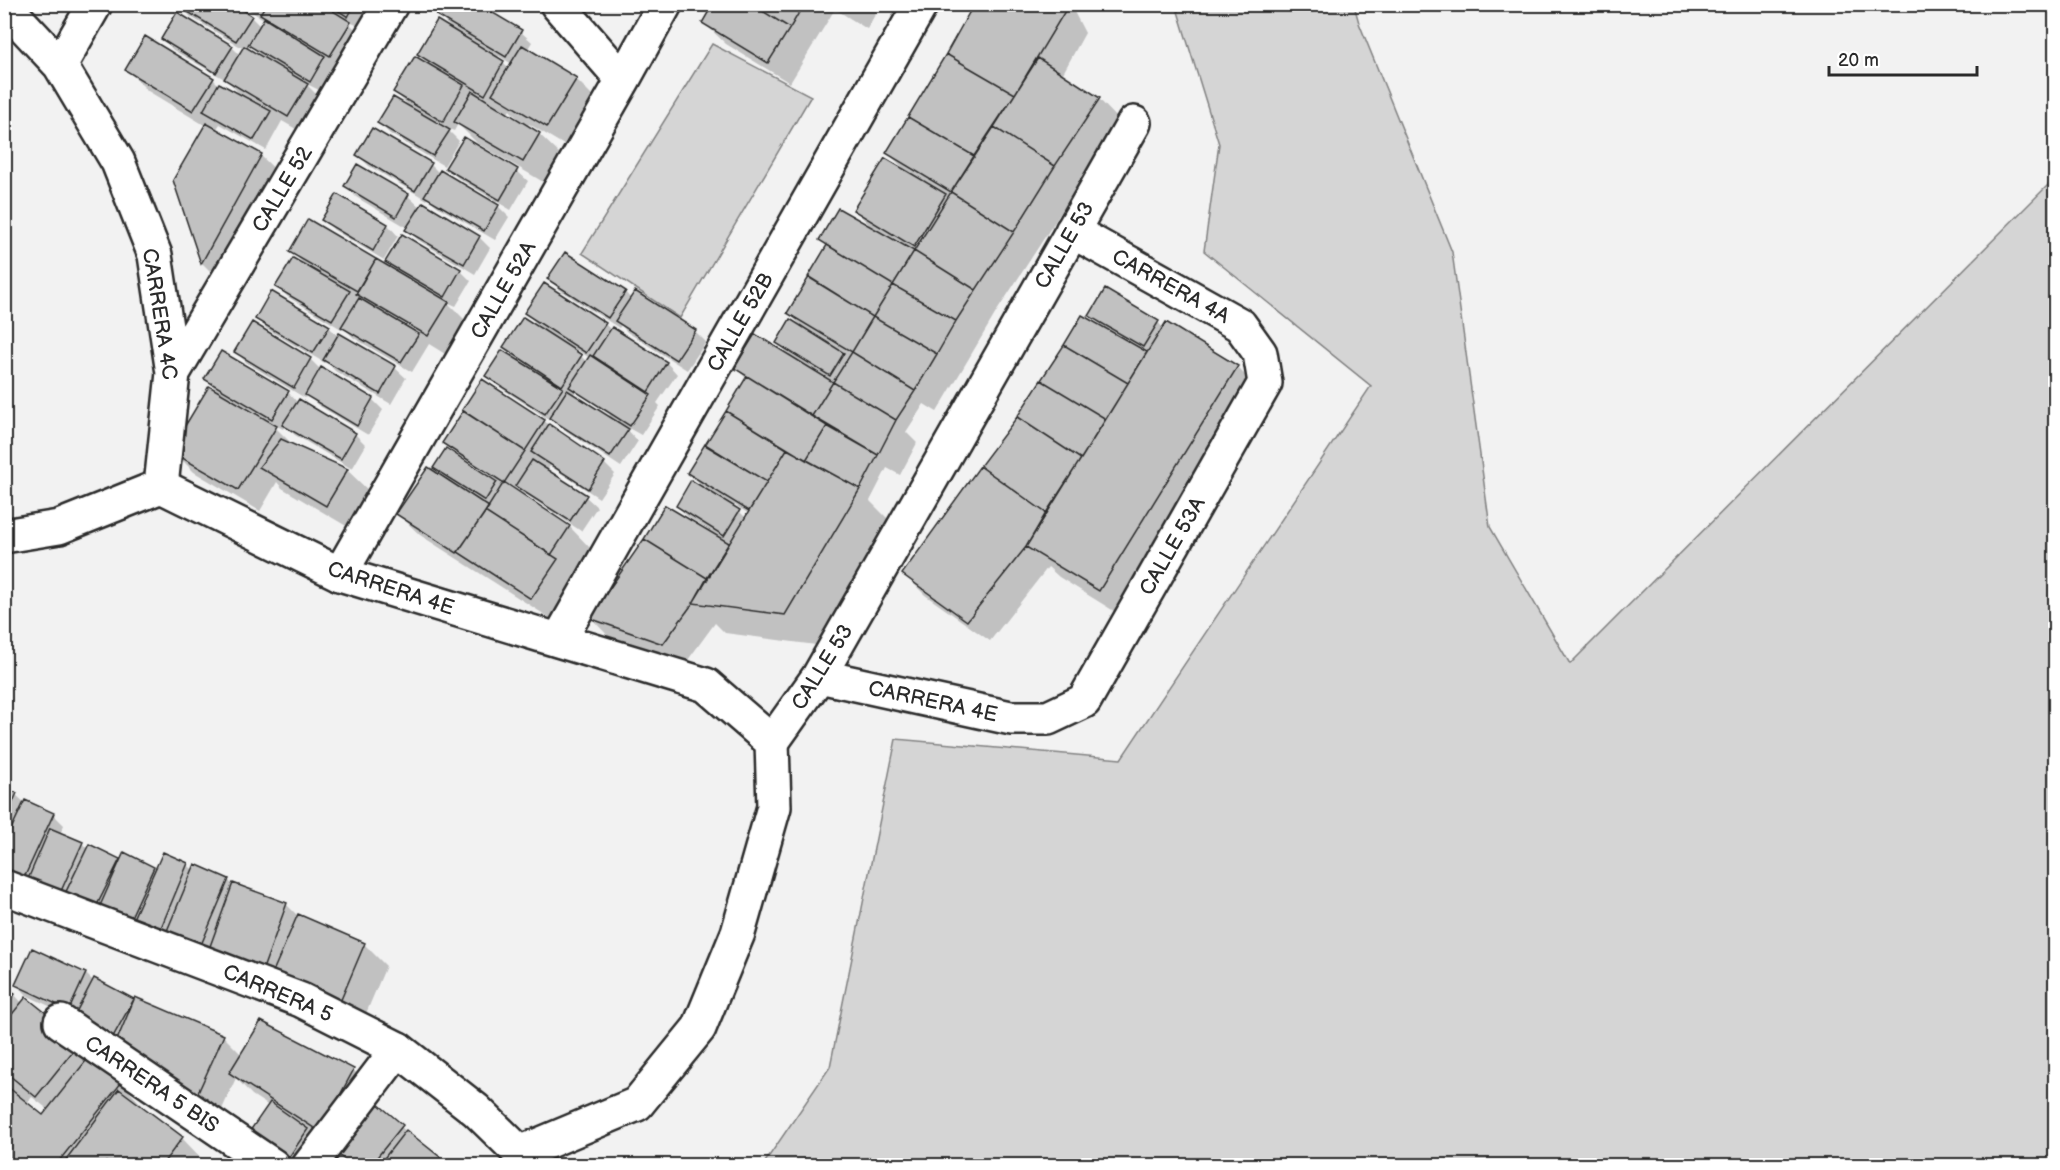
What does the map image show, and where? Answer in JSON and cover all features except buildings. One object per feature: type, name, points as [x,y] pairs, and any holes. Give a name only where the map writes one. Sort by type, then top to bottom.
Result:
[{"type":"street","points":[[60,65],[95,4]]},
{"type":"street","name":"CALLE 52","points":[[173,372],[391,4]]},
{"type":"street","points":[[557,4],[624,80]]},
{"type":"street","name":"CALLE 52A","points":[[340,574],[624,80],[665,4]]},
{"type":"street","name":"CALLE 52B","points":[[559,640],[921,4]]},
{"type":"street","name":"CARRERA 4C","points":[[4,5],[60,65],[118,162],[155,255],[173,372],[161,486]]},
{"type":"street","name":"CALLE 53","points":[[772,742],[819,676],[1134,123]]},
{"type":"street","name":"CARRERA 4A","points":[[1072,231],[1240,325],[1260,353]]},
{"type":"street","name":"CALLE 53A","points":[[1048,718],[1083,701],[1265,383],[1260,353]]},
{"type":"street","points":[[4,536],[59,527],[161,486]]},
{"type":"street","name":"CARRERA 4E","points":[[161,486],[340,574],[706,685],[772,742]]},
{"type":"street","name":"CARRERA 4E","points":[[819,676],[1011,718],[1048,718]]},
{"type":"street","points":[[518,1159],[637,1104],[699,1028],[738,933],[774,807],[772,742]]},
{"type":"street","name":"CARRERA 5","points":[[4,887],[301,1000],[398,1049],[476,1110],[518,1159]]},
{"type":"street","name":"CARRERA 5 BIS","points":[[62,1023],[273,1166]]},
{"type":"street","points":[[309,1166],[398,1049]]},
{"type":"shaded area","points":[[1176,5],[1354,5],[1359,23],[1452,252],[1490,527],[1570,664],[2055,178],[2055,1165],[763,1165],[830,1067],[896,739],[1121,759],[1371,386],[1204,251],[1219,144]]},
{"type":"shaded area","points":[[712,44],[811,96],[680,318],[582,253]]}]
